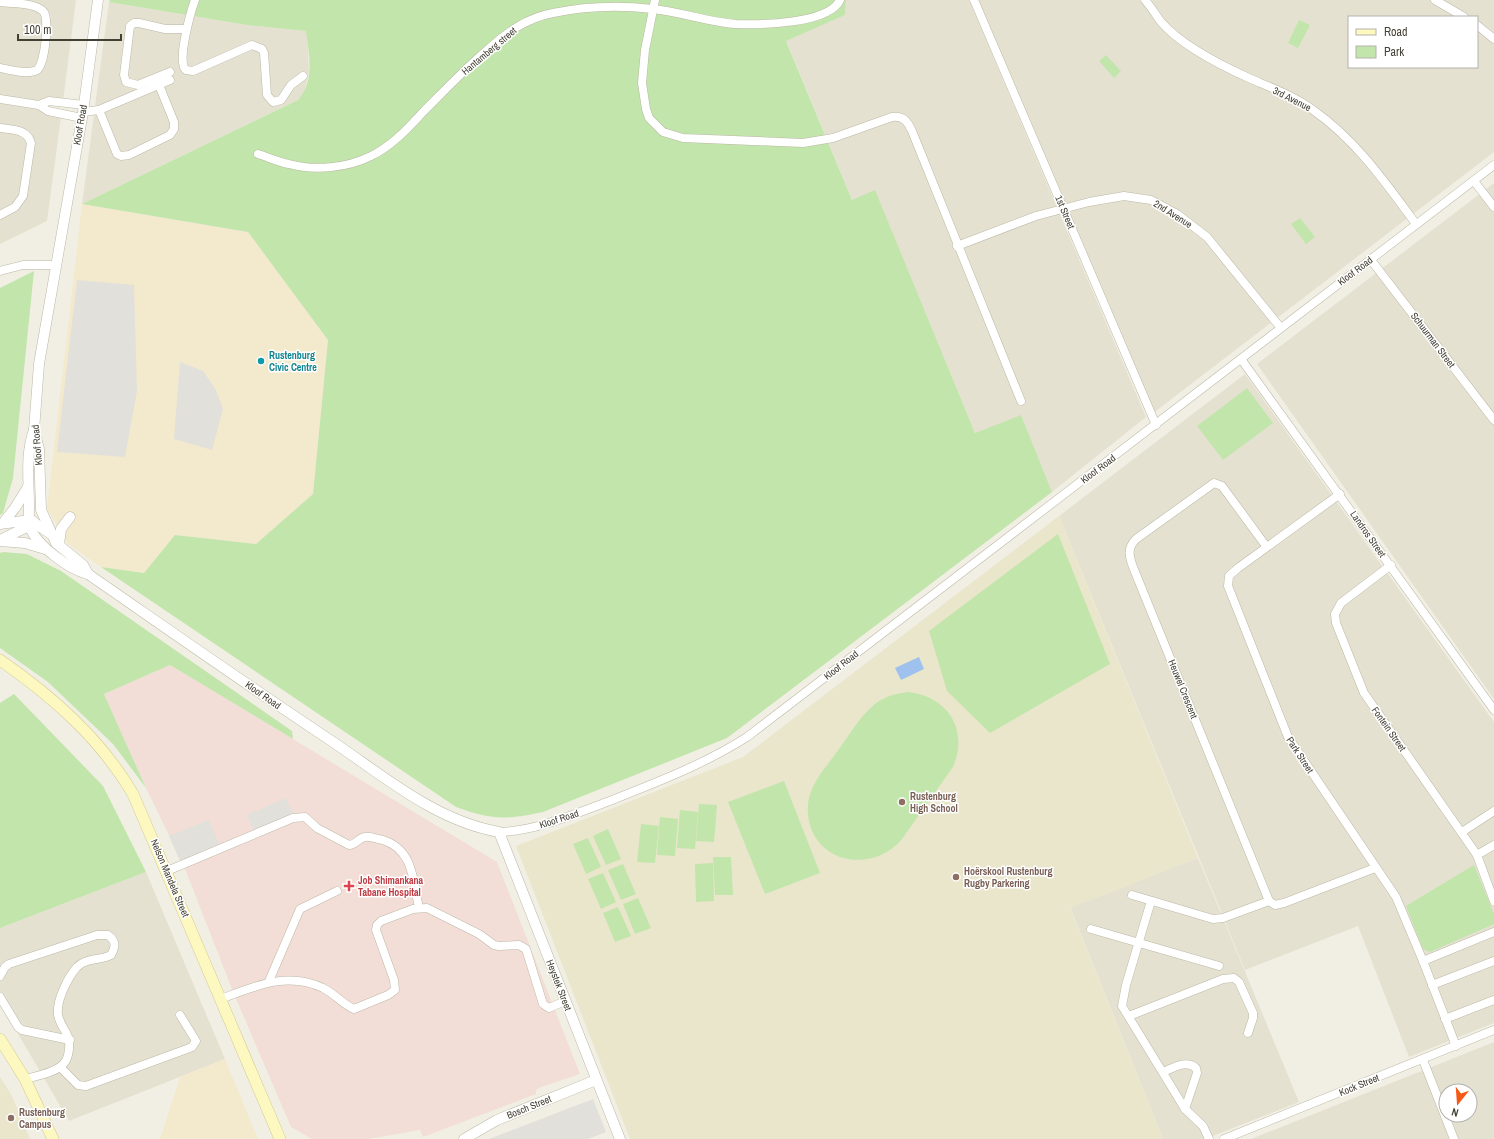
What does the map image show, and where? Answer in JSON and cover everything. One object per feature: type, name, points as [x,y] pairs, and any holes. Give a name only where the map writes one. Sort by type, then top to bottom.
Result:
[{"type":"main road","name":"Nelson Mandela Street","points":[[0,660],[34,684],[65,711],[105,753],[133,794],[222,999],[280,1139]]},
{"type":"main road","points":[[0,1039],[25,1079],[53,1139]]},
{"type":"main road","points":[[7,1051],[12,1068],[38,1121],[45,1139]]},
{"type":"street","name":"Kloof Road","points":[[98,0],[83,112],[55,265],[39,364],[34,430],[39,449],[41,510],[51,534],[59,545],[83,565],[88,574],[278,706],[425,804],[465,824],[499,832],[527,828],[565,817],[648,786],[722,753],[786,708],[1156,425],[1280,327],[1371,260],[1494,165]]},
{"type":"street","points":[[195,0],[186,29],[182,64],[186,70],[193,71],[252,45],[262,49],[264,53],[267,95],[273,102],[282,100],[291,85],[303,76]]},
{"type":"street","points":[[655,0],[642,70],[646,110],[649,118],[656,126],[673,136],[684,138],[803,143],[833,138],[892,117],[902,117],[909,124],[1020,401]]},
{"type":"street","name":"Hantamberg street","points":[[258,154],[289,164],[312,168],[333,167],[372,156],[400,136],[469,66],[493,45],[512,29],[539,15],[582,8],[618,7],[653,9],[735,24],[759,24],[805,19],[824,14],[837,6],[840,0]]},
{"type":"street","name":"1st Street","points":[[974,0],[1156,425]]},
{"type":"street","name":"3rd Avenue","points":[[1145,0],[1162,23],[1192,48],[1248,78],[1296,99],[1313,109],[1346,136],[1376,169],[1416,224]]},
{"type":"street","points":[[1435,0],[1462,16]]},
{"type":"street","points":[[0,2],[39,8],[46,15],[47,24],[42,63],[38,69],[30,72],[0,68]]},
{"type":"street","points":[[40,105],[48,111],[83,112],[99,110],[159,84],[170,76],[138,85],[126,82],[124,75],[130,26],[132,24],[139,23],[166,29],[186,29]]},
{"type":"street","points":[[1478,26],[1494,39]]},
{"type":"street","points":[[99,110],[117,154],[120,156],[129,155],[170,135],[174,129],[174,122],[159,84]]},
{"type":"street","points":[[0,99],[40,105],[49,102],[83,112]]},
{"type":"street","points":[[0,128],[22,131],[30,138],[31,143],[22,196],[15,207],[0,215]]},
{"type":"street","points":[[1474,181],[1494,207]]},
{"type":"street","name":"2nd Avenue","points":[[957,246],[1063,208],[1103,198],[1124,196],[1150,200],[1162,205],[1191,224],[1207,237],[1280,327]]},
{"type":"street","name":"Schuurman Street","points":[[1371,260],[1494,420]]},
{"type":"street","points":[[0,271],[22,265],[55,265]]},
{"type":"street","name":"Landros Street","points":[[1241,359],[1340,494],[1494,710]]},
{"type":"street","points":[[34,430],[30,442],[27,476],[30,523],[36,539],[49,551],[77,571],[88,574]]},
{"type":"street","name":"Heuwel Crescent","points":[[1266,546],[1222,486],[1214,483],[1136,539],[1132,543],[1129,551],[1133,567],[1269,901]]},
{"type":"street","points":[[2,523],[15,508],[28,487]]},
{"type":"street","name":"Park Street","points":[[1340,494],[1266,546],[1233,572],[1228,581],[1229,592],[1288,737],[1396,897],[1456,1046]]},
{"type":"street","points":[[0,540],[30,523],[41,510]]},
{"type":"street","points":[[59,545],[61,529],[70,517]]},
{"type":"street","points":[[2,523],[30,523],[51,534]]},
{"type":"street","points":[[0,540],[25,543],[49,551]]},
{"type":"street","name":"Fontein Street","points":[[1391,565],[1341,603],[1337,609],[1335,619],[1364,693],[1477,855],[1492,890],[1494,901]]},
{"type":"street","points":[[1462,832],[1494,811]]},
{"type":"street","points":[[167,871],[293,818],[302,816],[317,828],[349,845],[355,844],[363,837],[370,837],[397,847],[403,852],[409,863],[419,908]]},
{"type":"street","name":"Heystek Street","points":[[499,832],[620,1139]]},
{"type":"street","points":[[1477,855],[1494,845]]},
{"type":"street","points":[[1132,895],[1213,919],[1223,918],[1269,901],[1275,905],[1284,903],[1375,868]]},
{"type":"street","points":[[269,981],[300,909],[338,891]]},
{"type":"street","points":[[1151,901],[1122,1001],[1128,1016],[1185,1109],[1203,1126],[1209,1139]]},
{"type":"street","points":[[222,999],[269,981],[290,980],[312,984],[330,991],[354,1009],[388,995],[395,990],[394,980],[376,930],[377,925],[386,919],[419,908],[427,908],[479,934],[494,945],[519,945],[523,947],[528,954],[543,1004],[549,1008],[565,1001]]},
{"type":"street","points":[[1091,928],[1219,966]]},
{"type":"street","points":[[1423,961],[1494,932]]},
{"type":"street","points":[[0,976],[5,967],[9,964],[97,935],[108,935],[113,939],[115,946],[111,955],[100,959],[87,960],[78,967],[70,977],[61,997],[58,1015],[70,1040],[67,1057],[60,1067],[25,1079]]},
{"type":"street","points":[[1432,985],[1494,962]]},
{"type":"street","points":[[1128,1016],[1223,979],[1234,978],[1239,982],[1253,1013],[1252,1024],[1248,1033]]},
{"type":"street","points":[[0,997],[18,1027],[22,1030],[70,1040]]},
{"type":"street","points":[[1445,1018],[1494,1000]]},
{"type":"street","points":[[60,1067],[78,1085],[86,1086],[192,1047],[196,1041],[180,1015]]},
{"type":"street","name":"Kock Street","points":[[1224,1139],[1423,1060],[1494,1030]]},
{"type":"street","points":[[1423,1060],[1454,1139]]},
{"type":"street","points":[[1163,1072],[1182,1064],[1193,1065],[1196,1068],[1196,1073],[1185,1109]]},
{"type":"street","name":"Bosch Street","points":[[464,1139],[497,1120],[596,1080]]},
{"type":"shaded area","points":[[0,0],[76,0],[63,101],[49,101],[48,115],[61,117],[47,221],[0,244]]},
{"type":"shaded area","points":[[846,0],[969,0],[1146,417],[1052,492],[1021,416],[975,433],[875,191],[852,200],[786,40],[845,15]]},
{"type":"shaded area","points":[[970,0],[1494,0],[1494,152],[1148,417]]},
{"type":"shaded area","points":[[109,2],[247,25],[307,31],[309,72],[304,93],[298,100],[82,204]]},
{"type":"shaded area","points":[[1494,183],[1494,699],[1257,364]]},
{"type":"shaded area","name":"Rustenburg Civic Centre","points":[[82,204],[248,232],[328,340],[313,494],[256,544],[175,535],[144,573],[101,567],[67,543],[47,508]]},
{"type":"shaded area","points":[[77,280],[134,285],[137,391],[125,457],[57,452]]},
{"type":"shaded area","points":[[180,362],[203,371],[216,390],[223,409],[212,450],[174,439]]},
{"type":"shaded area","points":[[1245,374],[1494,722],[1494,1023],[1409,1057],[1358,926],[1245,970],[1059,516]]},
{"type":"shaded area","name":"Rustenburg High School","points":[[1059,516],[1198,858],[1070,908],[1163,1139],[630,1139],[516,846],[743,757]]},
{"type":"shaded area","name":"Job Shimankana Tabane Hospital","points":[[170,665],[497,862],[580,1074],[541,1087],[536,1090],[536,1094],[423,1137],[420,1130],[368,1139],[312,1139],[291,1127],[234,994],[183,864],[146,788],[104,694]]},
{"type":"shaded area","points":[[286,798],[296,820],[256,836],[247,815]]},
{"type":"shaded area","points":[[209,820],[219,844],[180,861],[169,836]]},
{"type":"shaded area","points":[[1198,858],[1299,1102],[1205,1139],[1163,1139],[1070,907]]},
{"type":"shaded area","points":[[146,872],[225,1059],[69,1121],[0,1003],[0,928]]},
{"type":"shaded area","points":[[1494,1042],[1494,1139],[1251,1139]]},
{"type":"shaded area","points":[[225,1059],[258,1139],[160,1139],[180,1077]]},
{"type":"shaded area","name":"Rustenburg Campus","points":[[0,1077],[12,1096],[30,1139],[0,1139]]},
{"type":"shaded area","points":[[593,1099],[606,1132],[588,1139],[489,1139]]},
{"type":"green space","points":[[110,0],[846,0],[845,15],[786,41],[852,200],[875,190],[975,433],[1021,415],[1052,492],[727,738],[543,812],[499,817],[479,814],[456,807],[101,567],[144,573],[175,535],[256,544],[313,494],[328,340],[248,232],[82,204],[298,100],[307,85],[309,76],[310,67],[306,31],[247,25],[109,2]]},
{"type":"green space","points":[[1299,20],[1310,25],[1298,48],[1288,43]]},
{"type":"green space","points":[[1106,55],[1121,71],[1114,78],[1099,61]]},
{"type":"green space","points":[[1300,218],[1315,237],[1306,244],[1291,224]]},
{"type":"green space","points":[[34,271],[13,478],[3,513],[0,515],[0,288]]},
{"type":"green space","points":[[1247,388],[1273,423],[1223,460],[1197,426]]},
{"type":"green space","points":[[1058,534],[1110,664],[990,733],[947,691],[929,631]]},
{"type":"green space","points":[[0,553],[27,554],[61,571],[292,731],[293,739],[170,665],[104,694],[146,788],[113,744],[48,682],[0,648]]},
{"type":"green space","points":[[909,692],[923,695],[935,701],[944,708],[952,718],[956,728],[958,740],[957,753],[953,767],[902,839],[890,850],[875,857],[860,860],[845,858],[832,853],[820,844],[812,831],[808,807],[809,796],[813,787],[822,772],[870,708],[887,697]]},
{"type":"green space","points":[[14,694],[103,786],[146,872],[0,928],[0,703]]},
{"type":"green space","points":[[784,781],[820,873],[765,894],[728,802]]},
{"type":"green space","points":[[699,804],[717,805],[714,842],[696,841]]},
{"type":"green space","points":[[680,810],[698,812],[695,849],[677,848]]},
{"type":"green space","points":[[660,817],[678,819],[675,856],[657,855]]},
{"type":"green space","points":[[641,824],[659,826],[655,863],[637,862]]},
{"type":"green space","points":[[608,829],[621,859],[606,865],[593,836]]},
{"type":"green space","points":[[588,838],[601,867],[586,874],[573,844]]},
{"type":"green space","points":[[713,857],[731,857],[733,895],[715,895]]},
{"type":"green space","points":[[713,863],[714,901],[696,902],[695,864]]},
{"type":"green space","points":[[623,864],[636,894],[621,900],[608,870]]},
{"type":"green space","points":[[1474,865],[1494,914],[1494,924],[1430,952],[1423,949],[1406,906]]},
{"type":"green space","points":[[603,873],[616,902],[601,909],[588,879]]},
{"type":"green space","points":[[638,898],[651,928],[635,934],[623,904]]},
{"type":"green space","points":[[618,907],[631,936],[615,942],[603,913]]},
{"type":"water","points":[[919,657],[924,669],[901,680],[895,668]]},
{"type":"place","name":"Rustenburg Civic Centre","points":[[261,361]]},
{"type":"place","name":"Rustenburg High School","points":[[902,802]]},
{"type":"place","name":"Hoërskool Rustenburg Rugby Parkering","points":[[956,877]]},
{"type":"place","name":"Job Shimankana Tabane Hospital","points":[[349,886]]},
{"type":"place","name":"Rustenburg Campus","points":[[11,1118]]}]
